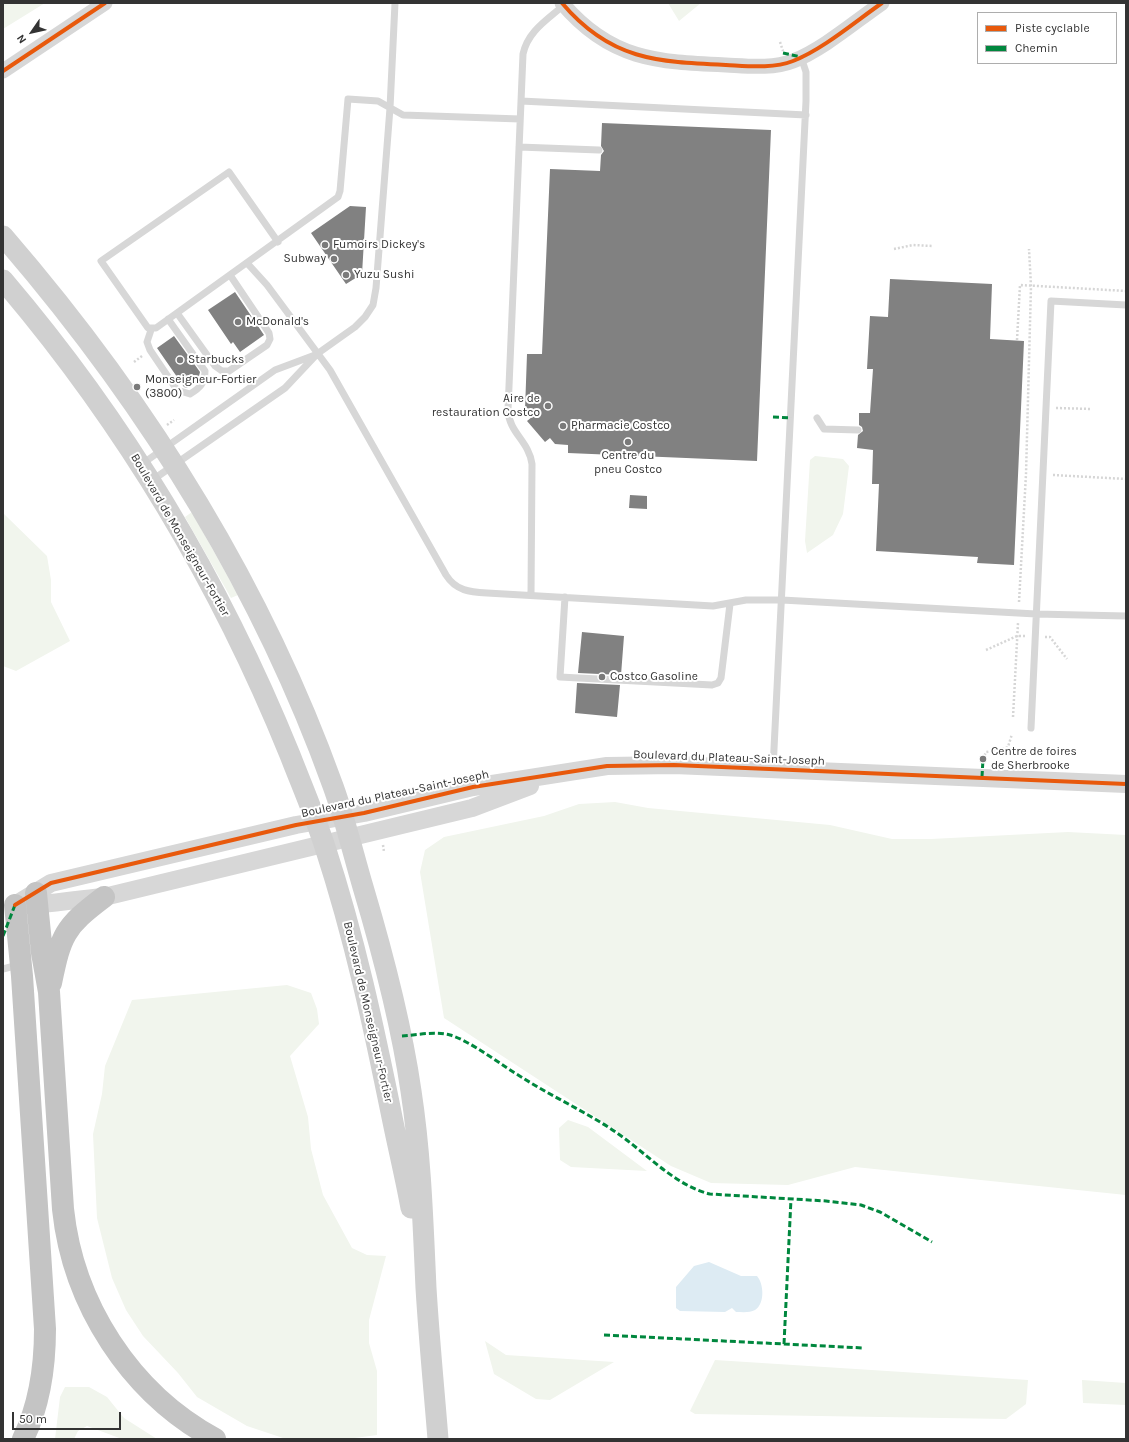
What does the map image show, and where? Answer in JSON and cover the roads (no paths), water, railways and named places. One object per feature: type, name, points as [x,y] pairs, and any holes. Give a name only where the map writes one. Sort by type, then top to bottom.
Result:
[{"type":"highway","points":[[49,992],[58,950],[68,930],[83,912],[104,897]]},
{"type":"highway","points":[[36,899],[42,953],[49,992],[63,1209],[67,1243],[75,1270],[97,1319],[127,1366],[169,1409],[215,1439]]},
{"type":"highway","points":[[9,907],[12,967],[45,1329],[45,1356],[42,1381],[34,1411],[23,1439]]},
{"type":"main road","name":"Boulevard de Monseigneur-Fortier","points":[[3,236],[82,332],[169,457],[232,564],[268,632],[306,717],[328,772],[343,816],[391,987],[409,1078],[416,1128],[427,1306],[438,1439]]},
{"type":"main road","name":"Boulevard de Monseigneur-Fortier","points":[[3,280],[68,361],[146,473],[205,574],[241,645],[275,720],[316,821],[356,948],[376,1033],[408,1191],[427,1306]]},
{"type":"street","points":[[3,71],[105,3]]},
{"type":"street","points":[[563,4],[586,27],[606,41],[630,53],[654,60],[760,66],[786,63],[801,57],[882,3]]},
{"type":"street","name":"Boulevard du Plateau-Saint-Joseph","points":[[9,907],[36,899],[51,883],[316,821],[473,787],[562,774],[597,767],[636,764],[1126,784]]},
{"type":"street","name":"Boulevard du Plateau-Saint-Joseph","points":[[36,899],[54,904],[79,899],[104,897],[472,808],[562,774]]},
{"type":"lane","points":[[146,473],[169,457],[285,388],[317,354],[354,327],[373,305],[376,288],[390,108],[395,3]]},
{"type":"lane","points":[[531,595],[532,464],[527,446],[508,421],[520,119],[525,46],[535,30],[563,4]]},
{"type":"lane","points":[[773,769],[806,115],[806,72],[801,57]]},
{"type":"lane","points":[[168,319],[205,371],[203,384],[198,390],[190,394],[177,390],[150,350],[147,342],[151,330],[278,242],[338,197],[340,191],[348,99],[378,101],[403,114],[520,119]]},
{"type":"lane","points":[[521,101],[806,115]]},
{"type":"lane","points":[[519,147],[599,150]]},
{"type":"lane","points":[[151,330],[148,328],[101,261],[229,172],[278,242]]},
{"type":"lane","points":[[247,263],[267,285],[341,389],[452,584],[467,591],[708,606],[730,604],[746,600],[782,600],[1036,614],[1126,616]]},
{"type":"lane","points":[[177,313],[215,366],[222,371],[229,371],[267,345],[270,339],[269,332],[230,275]]},
{"type":"lane","points":[[1031,728],[1051,301],[1126,306]]},
{"type":"lane","points":[[146,473],[169,457],[275,370],[317,354]]},
{"type":"lane","points":[[817,418],[824,429],[858,430]]},
{"type":"lane","points":[[565,597],[560,677],[712,685],[718,683],[721,678],[730,604]]},
{"type":"place","name":"Fumoirs Dickey's","points":[[325,245]]},
{"type":"place","name":"Subway","points":[[334,259]]},
{"type":"place","name":"Yuzu Sushi","points":[[346,275]]},
{"type":"place","name":"McDonald's","points":[[238,322]]},
{"type":"place","name":"Starbucks","points":[[180,360]]},
{"type":"place","name":"Monseigneur-Fortier (3800)","points":[[137,387]]},
{"type":"place","name":"Aire de restauration Costco","points":[[548,406]]},
{"type":"place","name":"Pharmacie Costco","points":[[563,426]]},
{"type":"place","name":"Centre du pneu Costco","points":[[628,442]]},
{"type":"place","name":"Costco Gasoline","points":[[602,677]]},
{"type":"place","name":"Centre de foires de Sherbrooke","points":[[983,759]]}]
